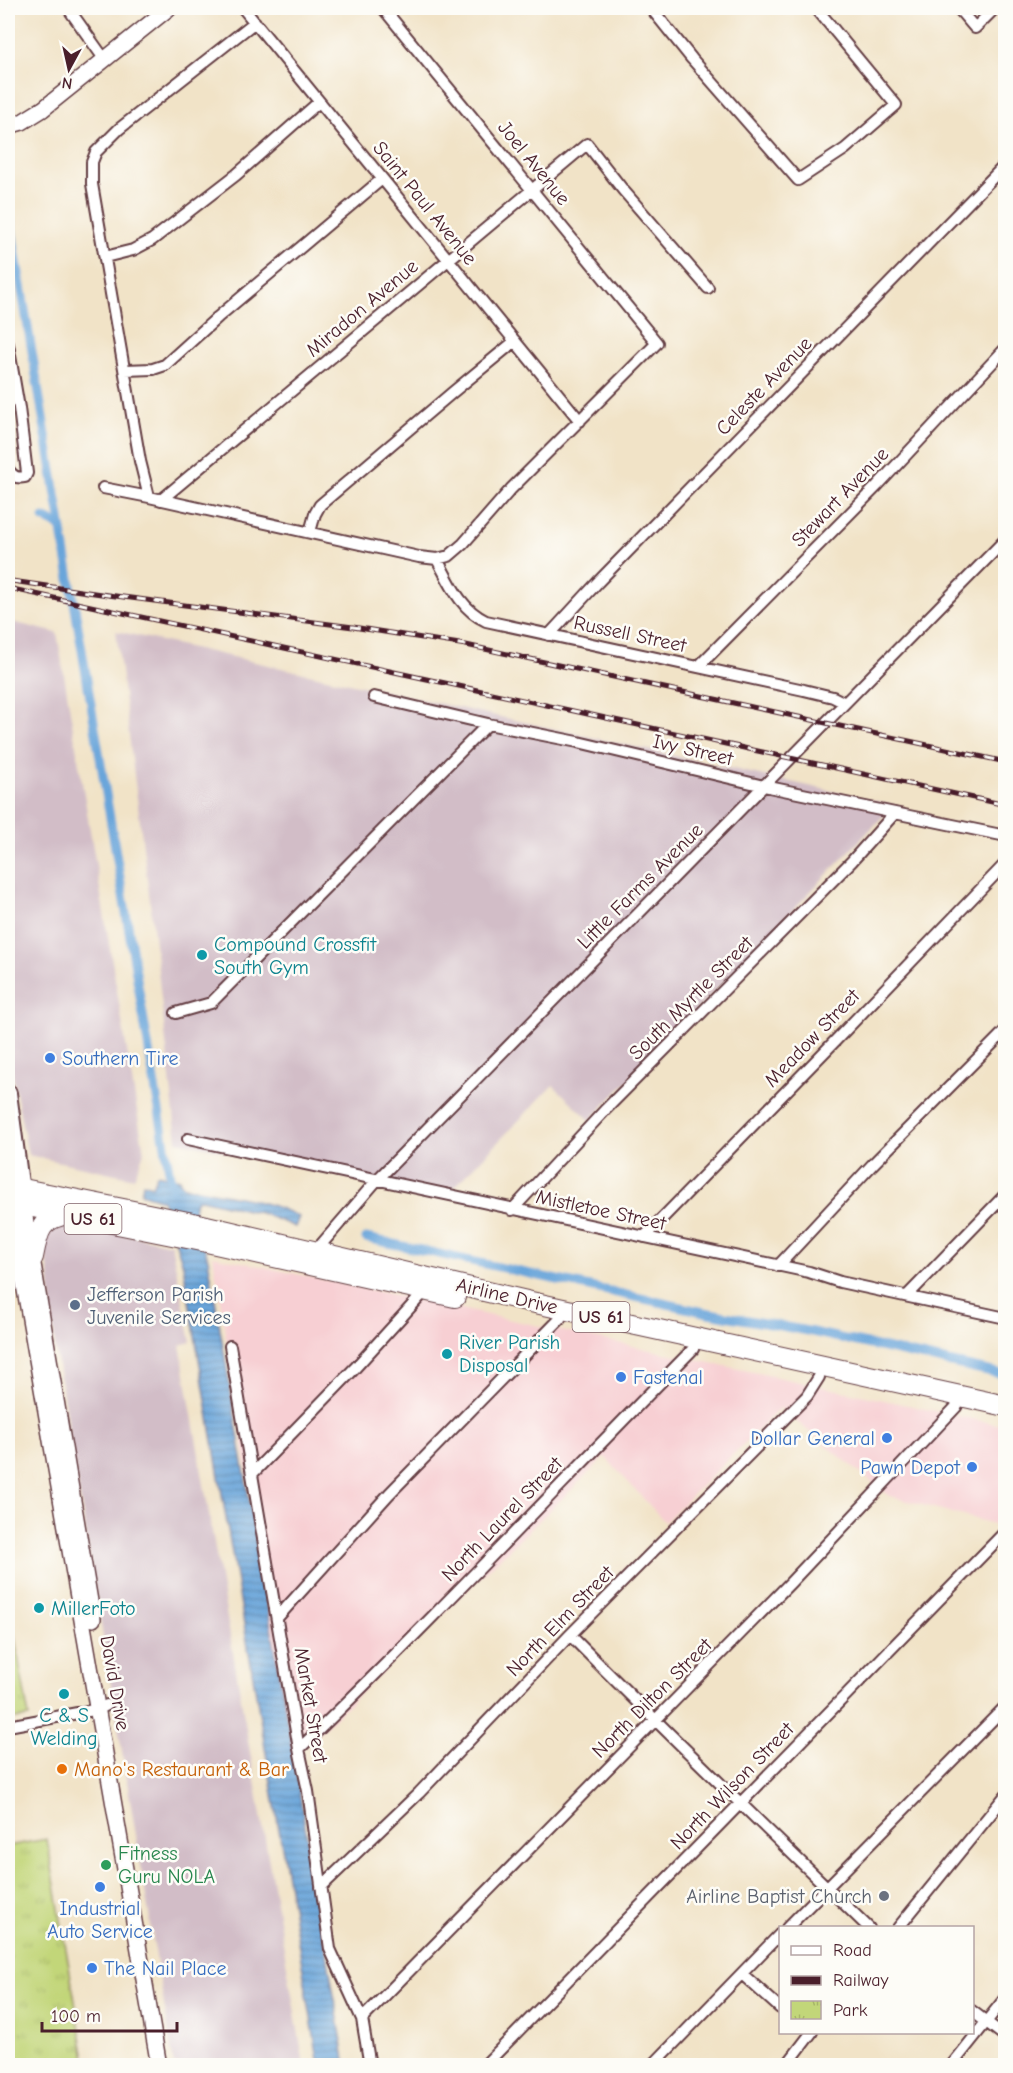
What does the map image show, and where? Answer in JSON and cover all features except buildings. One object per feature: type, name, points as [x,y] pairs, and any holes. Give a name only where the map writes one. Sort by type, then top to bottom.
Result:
[{"type":"highway","name":"Airline Drive","points":[[13,1195],[69,1214],[200,1232],[958,1402],[1005,1417]]},
{"type":"highway","name":"Airline Drive","points":[[13,1195],[175,1228]]},
{"type":"highway","points":[[33,1257],[38,1234],[45,1223],[55,1216],[69,1214]]},
{"type":"highway","name":"Airline Drive","points":[[694,1344],[819,1377],[958,1402],[1005,1406]]},
{"type":"main road","points":[[8,126],[22,122],[43,109],[169,8]]},
{"type":"main road","points":[[8,1093],[13,1195]]},
{"type":"main road","name":"David Drive","points":[[13,1195],[33,1257],[159,2066]]},
{"type":"main road","name":"David Drive","points":[[13,1195],[168,2066]]},
{"type":"street","points":[[68,8],[105,60]]},
{"type":"street","name":"Saint Paul Avenue","points":[[243,8],[580,421]]},
{"type":"street","name":"Joel Avenue","points":[[383,8],[657,343],[580,421]]},
{"type":"street","points":[[651,8],[692,59],[798,180],[847,147],[896,105],[816,8]]},
{"type":"street","points":[[958,8],[975,28],[995,8]]},
{"type":"street","points":[[149,497],[140,461],[92,184],[92,162],[96,154],[120,129],[255,22]]},
{"type":"street","points":[[105,257],[133,250],[152,240],[236,175],[319,102]]},
{"type":"street","name":"Miradon Avenue","points":[[161,500],[587,144],[623,190],[708,288]]},
{"type":"street","name":"Celeste Avenue","points":[[549,635],[1005,164]]},
{"type":"street","points":[[125,370],[153,369],[165,365],[218,317],[382,179]]},
{"type":"street","points":[[310,532],[320,505],[515,341]]},
{"type":"street","points":[[8,344],[27,473],[25,477],[19,478],[11,474],[8,469]]},
{"type":"street","name":"Stewart Avenue","points":[[698,667],[877,486],[1005,348]]},
{"type":"street","points":[[103,489],[437,559],[448,556],[463,544],[511,489],[580,421]]},
{"type":"street","name":"Little Farms Avenue","points":[[311,1257],[377,1180],[1005,539]]},
{"type":"street","name":"Russell Street","points":[[437,559],[461,602],[476,617],[486,621],[804,690],[833,697],[845,703]]},
{"type":"street","name":"Ivy Street","points":[[374,698],[578,742],[764,786],[1005,836]]},
{"type":"street","points":[[176,1013],[211,1003],[488,724]]},
{"type":"street","name":"South Myrtle Street","points":[[512,1210],[606,1109],[852,861],[895,813]]},
{"type":"street","name":"Meadow Street","points":[[644,1237],[1005,863]]},
{"type":"street","points":[[778,1266],[872,1165],[1005,1030]]},
{"type":"street","name":"Mistletoe Street","points":[[188,1139],[778,1266],[1005,1318]]},
{"type":"street","points":[[907,1296],[1005,1194]]},
{"type":"street","points":[[252,1474],[355,1368],[429,1284]]},
{"type":"street","points":[[277,1618],[389,1494],[561,1314]]},
{"type":"street","name":"North Laurel Street","points":[[299,1749],[504,1545],[694,1344]]},
{"type":"street","name":"Market Street","points":[[230,1346],[308,1791],[330,1949],[362,2019],[370,2066]]},
{"type":"street","name":"North Elm Street","points":[[321,1887],[418,1793],[570,1635],[807,1396],[819,1377]]},
{"type":"street","name":"North Dilton Street","points":[[362,2019],[791,1582],[958,1402]]},
{"type":"street","name":"North Wilson Street","points":[[484,2066],[1005,1531]]},
{"type":"street","points":[[570,1635],[713,1779],[741,1803],[867,1926]]},
{"type":"street","points":[[789,1926],[1005,1706]]},
{"type":"street","points":[[8,1726],[103,1707]]},
{"type":"street","points":[[899,1926],[1005,1795]]},
{"type":"street","points":[[652,2066],[779,1935]]},
{"type":"street","points":[[742,1974],[779,2007]]},
{"type":"street","points":[[951,2066],[1005,1997]]},
{"type":"street","points":[[974,2013],[1005,2037]]},
{"type":"street","points":[[786,2066],[809,2034]]},
{"type":"shaded area","points":[[8,621],[57,633],[144,1152],[134,1178],[28,1155],[8,1051]]},
{"type":"shaded area","points":[[116,631],[894,805],[590,1120],[553,1085],[443,1199],[177,1141]]},
{"type":"shaded area","points":[[60,1220],[171,1244],[191,1342],[180,1345],[304,2065],[174,2065],[55,1347],[44,1240]]},
{"type":"shaded area","points":[[213,1256],[1005,1426],[1005,1527],[889,1496],[780,1408],[665,1522],[605,1457],[293,1758]]},
{"type":"green space","points":[[8,1601],[29,1717],[8,1720]]},
{"type":"green space","points":[[47,1839],[86,2065],[8,2065],[8,1846]]},
{"type":"water","points":[[157,1174],[179,1179],[181,1184],[188,1187],[267,1204],[299,1217],[295,1227],[264,1214],[201,1199],[196,1200],[194,1210],[208,1259],[346,2065],[319,2065],[183,1265],[162,1200],[141,1193],[143,1183],[152,1186]]},
{"type":"waterway","points":[[8,208],[172,1188]]},
{"type":"waterway","points":[[44,518],[61,527]]},
{"type":"waterway","points":[[366,1238],[1006,1375]]},
{"type":"railway","points":[[12,581],[353,627],[466,645],[1006,762]]},
{"type":"railway","points":[[8,588],[1006,805]]},
{"type":"place","name":"Compound Crossfit South Gym","points":[[202,955]]},
{"type":"place","name":"Southern Tire","points":[[50,1058]]},
{"type":"place","name":"Jefferson Parish Juvenile Services","points":[[75,1305]]},
{"type":"place","name":"River Parish Disposal","points":[[447,1354]]},
{"type":"place","name":"Fastenal","points":[[621,1377]]},
{"type":"place","name":"Dollar General","points":[[887,1438]]},
{"type":"place","name":"Pawn Depot","points":[[972,1467]]},
{"type":"place","name":"MillerFoto","points":[[39,1608]]},
{"type":"place","name":"C & S Welding","points":[[64,1694]]},
{"type":"place","name":"Mano's Restaurant & Bar","points":[[62,1769]]},
{"type":"place","name":"Fitness Guru NOLA","points":[[106,1865]]},
{"type":"place","name":"Industrial Auto Service","points":[[100,1887]]},
{"type":"place","name":"Airline Baptist Church","points":[[884,1896]]},
{"type":"place","name":"The Nail Place","points":[[92,1968]]}]
